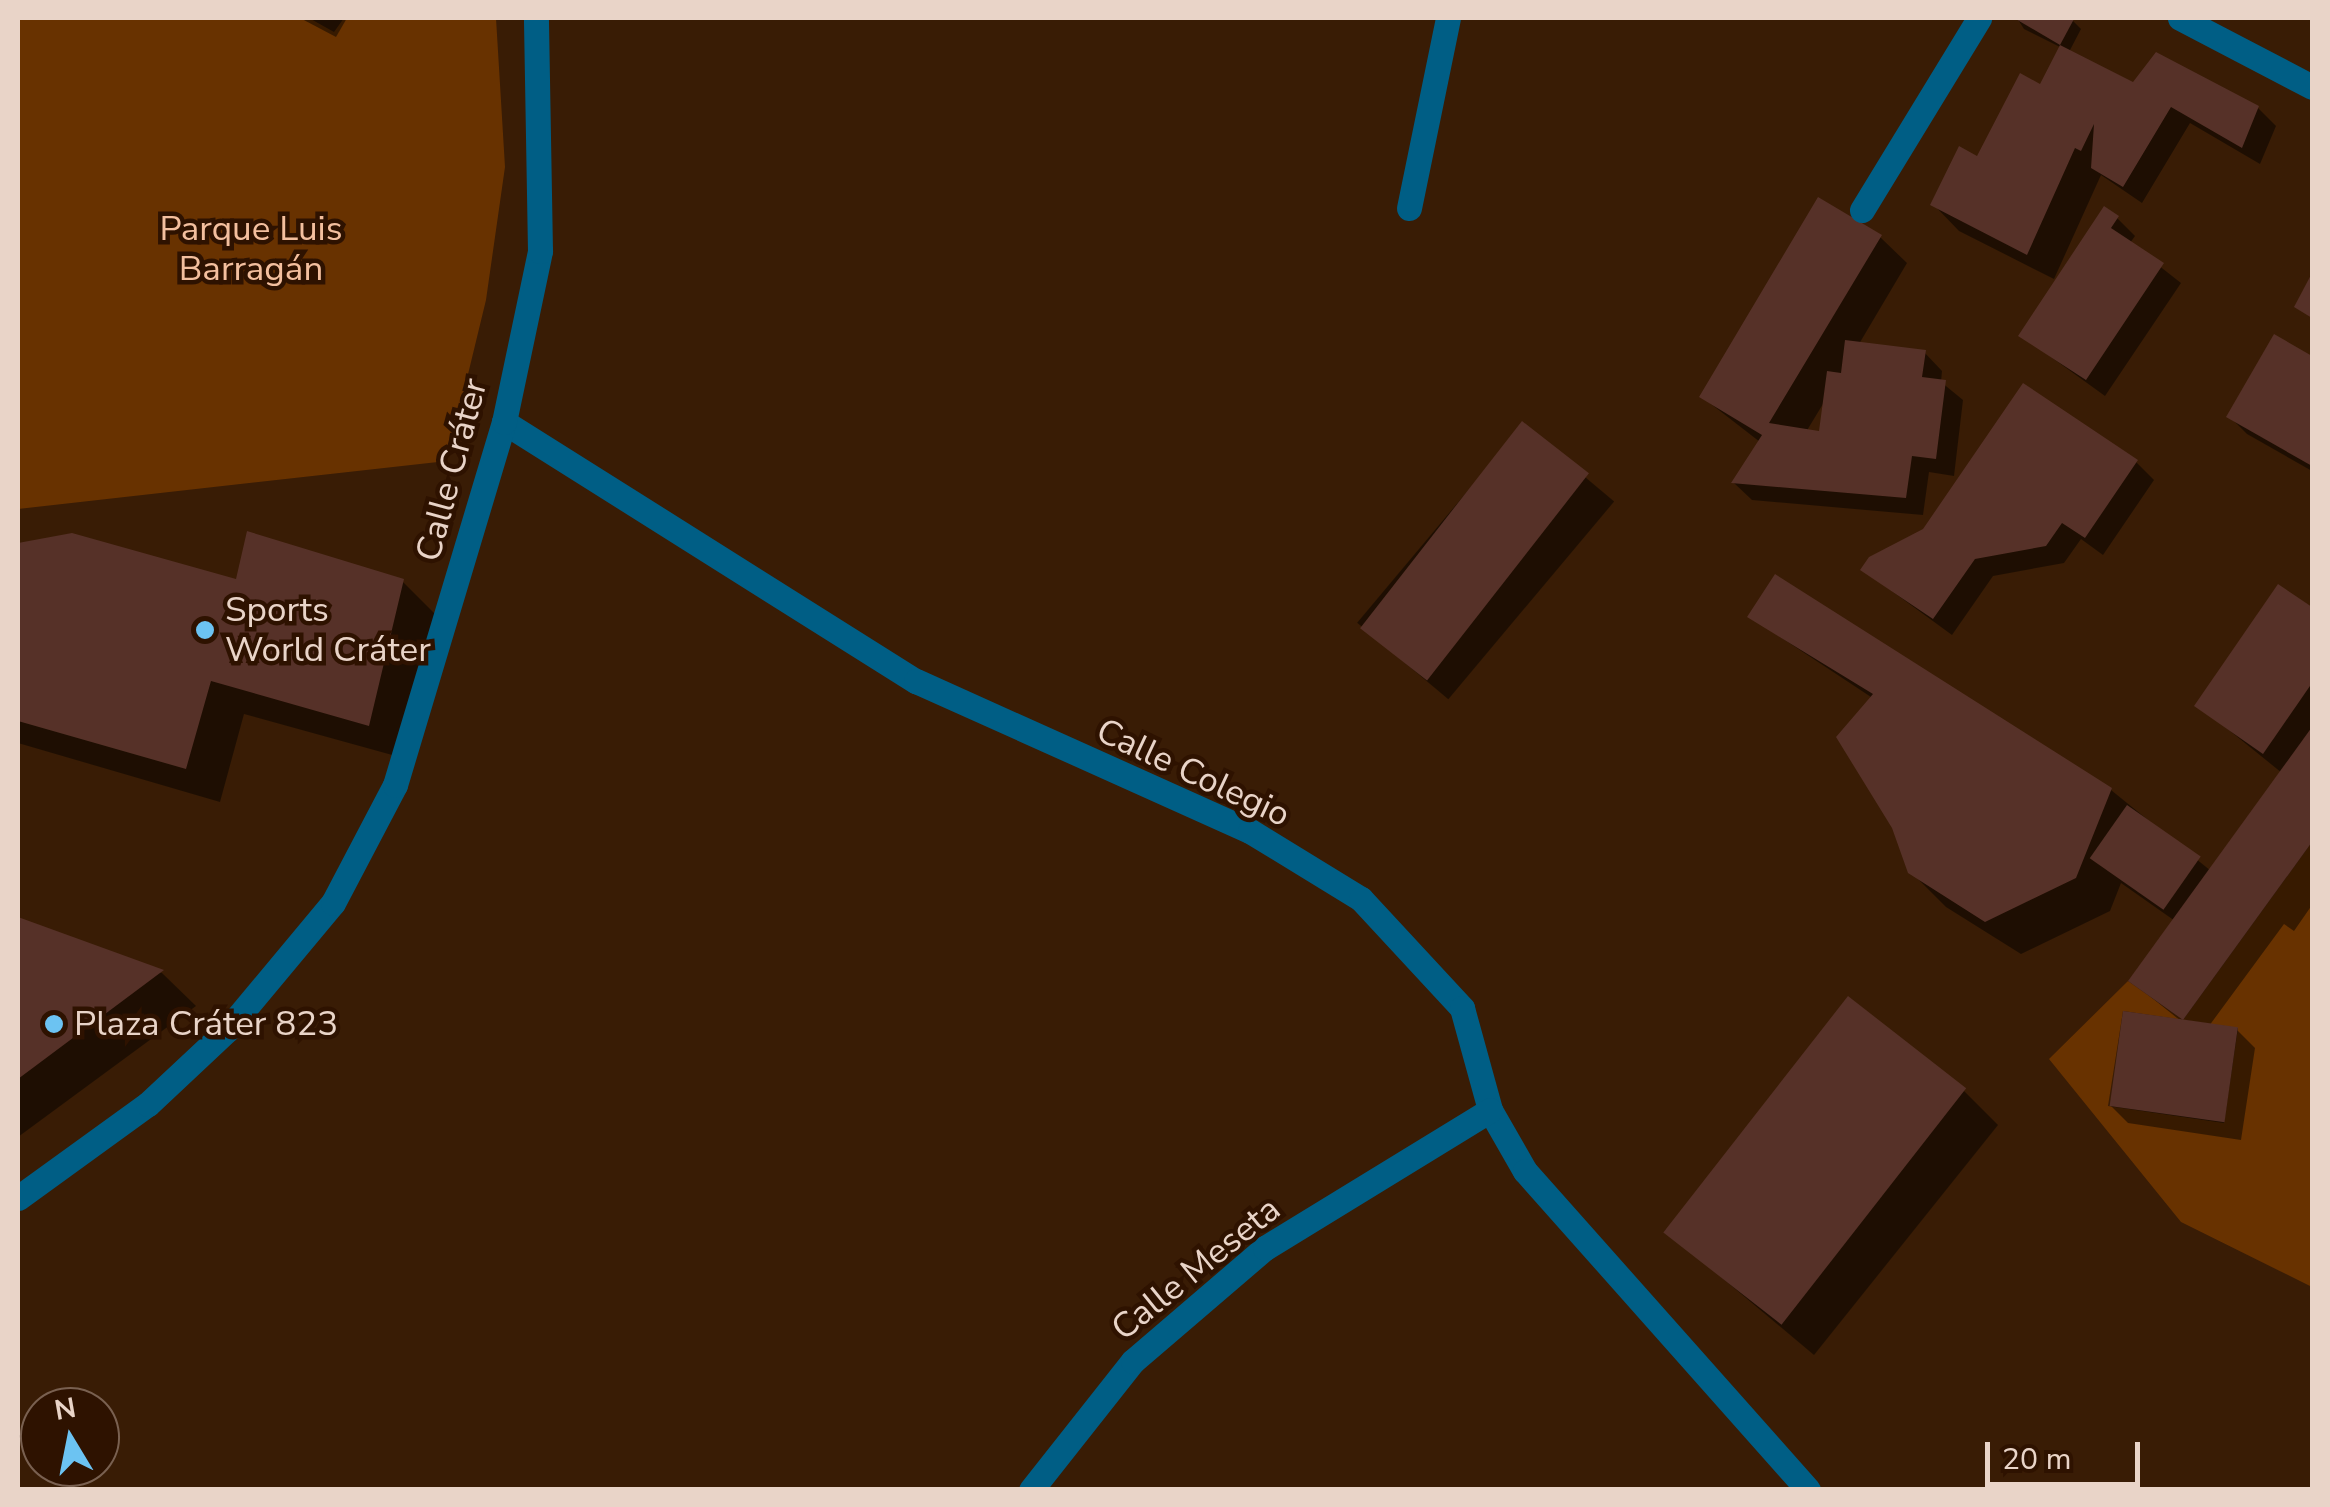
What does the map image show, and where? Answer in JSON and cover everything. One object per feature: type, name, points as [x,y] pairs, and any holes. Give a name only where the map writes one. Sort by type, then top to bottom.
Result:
[{"type":"street","name":"Calle Cráter","points":[[18,1198],[148,1104],[227,1030],[332,903],[394,785],[504,422],[540,251],[536,18]]},
{"type":"street","points":[[1408,208],[1448,18]]},
{"type":"street","points":[[1862,210],[1978,18]]},
{"type":"street","points":[[2180,18],[2312,87]]},
{"type":"street","name":"Calle Colegio","points":[[504,422],[916,681],[1250,831],[1360,899],[1462,1008],[1490,1110],[1525,1171],[1808,1490]]},
{"type":"street","name":"Calle Meseta","points":[[1030,1490],[1133,1362],[1265,1248],[1490,1110]]},
{"type":"green space","name":"Parque Luis Barragán","points":[[18,18],[309,18],[334,32],[344,18],[496,18],[505,167],[486,300],[447,461],[18,509]]},
{"type":"green space","points":[[2312,842],[2312,1287],[2181,1222],[2049,1059],[2128,981],[2183,1020]],"holes":[[[2123,1011],[2238,1028],[2224,1123],[2108,1106]]]},
{"type":"building","points":[[2014,18],[2072,18],[2074,19],[2060,45]]},
{"type":"building","points":[[2060,45],[2133,82],[2156,52],[2259,106],[2242,148],[2171,107],[2123,187],[2091,168],[2094,124],[2081,151],[2075,148],[2027,255],[1930,205],[1959,146],[1977,156],[2020,73],[2040,84]]},
{"type":"building","points":[[1818,197],[1882,235],[1769,423],[1819,431],[1827,371],[1841,373],[1845,340],[1926,350],[1922,377],[1946,380],[1936,459],[1912,456],[1906,498],[1731,483],[1762,435],[1699,397]]},
{"type":"building","points":[[2104,206],[2119,216],[2111,228],[2164,263],[2086,380],[2018,336]]},
{"type":"building","points":[[2312,273],[2312,318],[2294,307]]},
{"type":"building","points":[[2274,334],[2312,356],[2312,466],[2226,417]]},
{"type":"building","points":[[2023,383],[2138,460],[2085,538],[2062,523],[2046,546],[1975,559],[1933,619],[1860,570],[1869,557],[1923,529]]},
{"type":"building","points":[[1522,421],[1589,473],[1427,681],[1360,628]]},
{"type":"building","name":"Sports World Cráter","points":[[247,531],[404,579],[369,726],[211,681],[186,769],[18,721],[18,543],[72,533],[236,579]]},
{"type":"building","points":[[1775,574],[2112,788],[2076,878],[1985,922],[1908,873],[1892,828],[1836,737],[1873,694],[1747,617]]},
{"type":"building","points":[[2278,584],[2312,607],[2312,683],[2263,754],[2194,706]]},
{"type":"building","points":[[2312,727],[2312,842],[2183,1020],[2128,981]]},
{"type":"building","points":[[2127,805],[2201,857],[2163,910],[2090,858]]},
{"type":"building","name":"Plaza Cráter 823","points":[[18,917],[164,970],[18,1079]]},
{"type":"building","points":[[1848,996],[1966,1088],[1782,1325],[1663,1232]]},
{"type":"building","points":[[2123,1011],[2238,1027],[2225,1122],[2110,1106]]},
{"type":"place","name":"Sports World Cráter","points":[[205,630]]},
{"type":"place","name":"Plaza Cráter 823","points":[[54,1024]]}]
